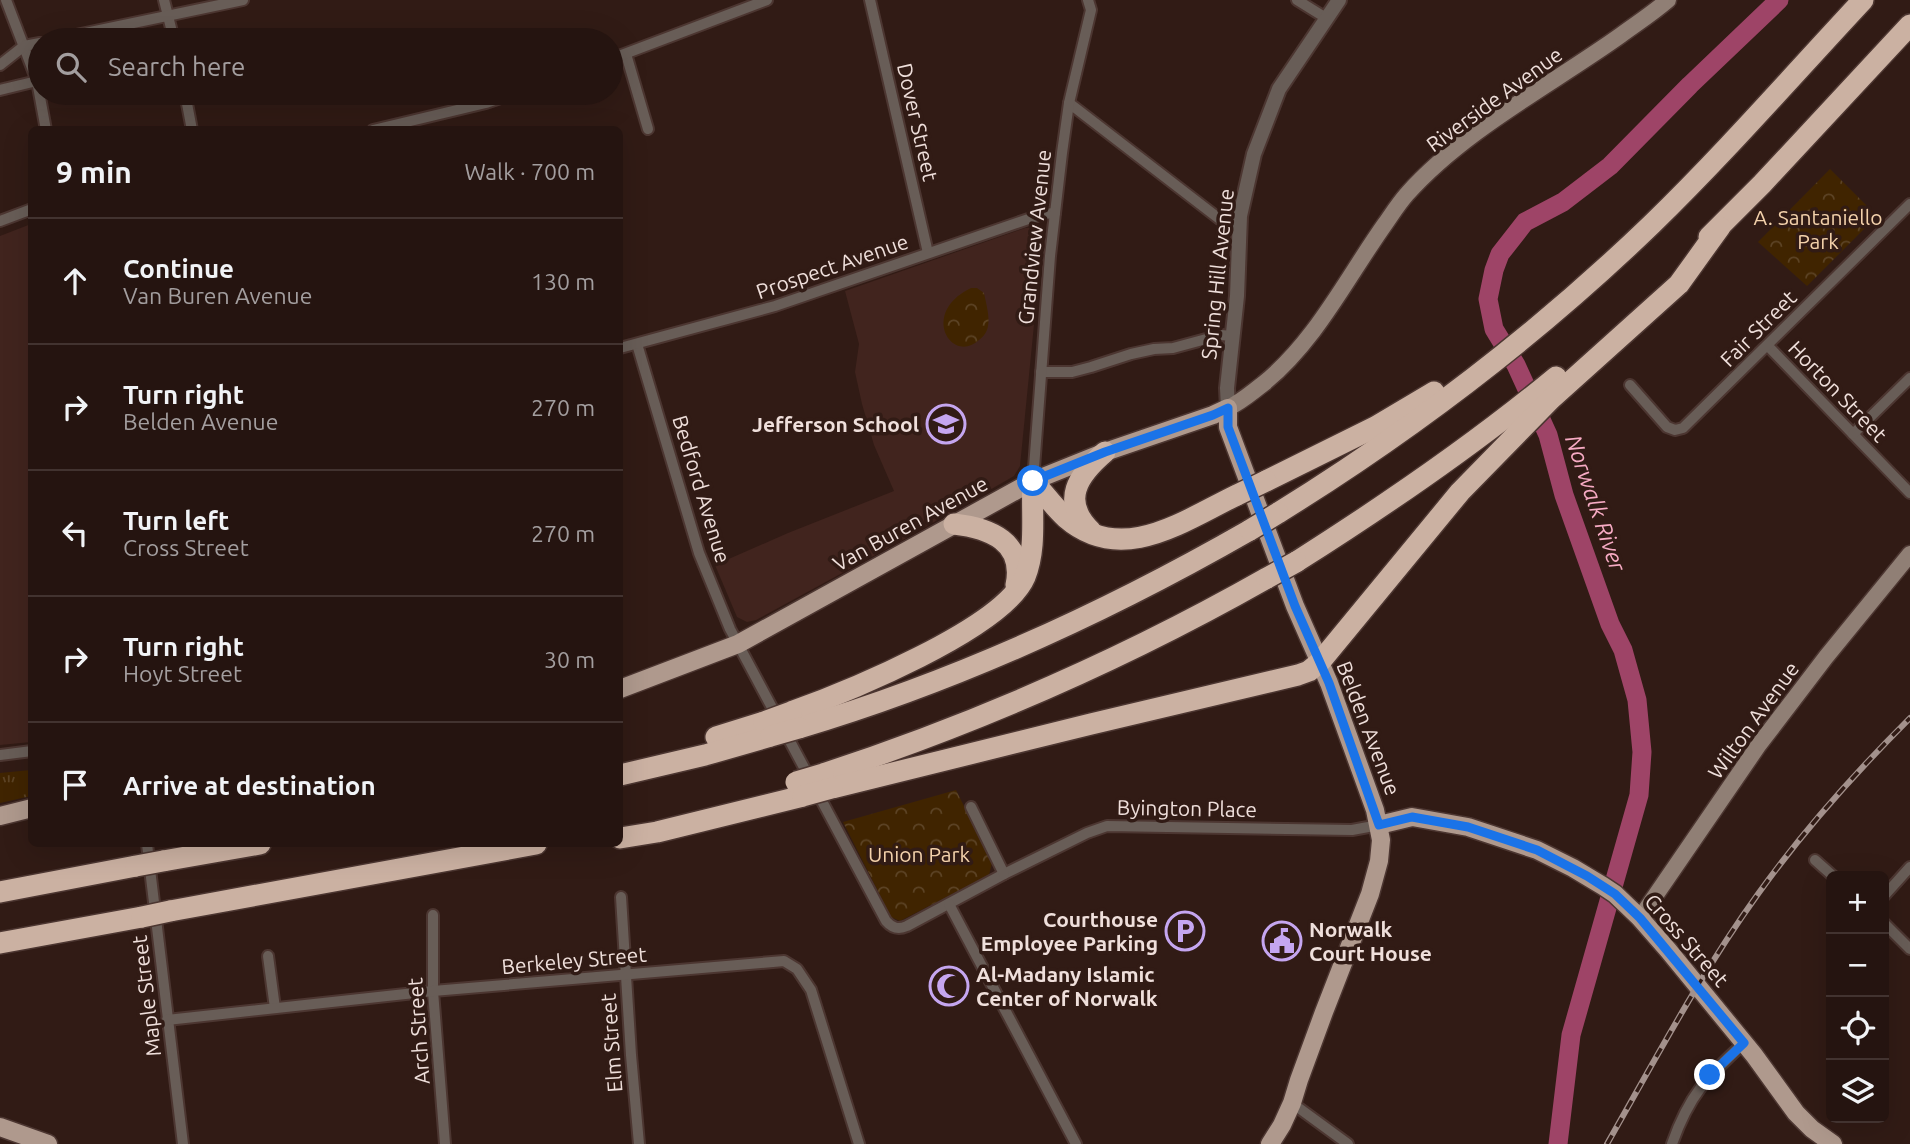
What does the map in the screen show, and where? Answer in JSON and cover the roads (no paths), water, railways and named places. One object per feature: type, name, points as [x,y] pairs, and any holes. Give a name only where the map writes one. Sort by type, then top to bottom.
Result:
[{"type":"highway","points":[[623,774],[705,755],[795,720],[907,692],[1019,647],[1128,596],[1278,513],[1371,454],[1468,376],[1558,310],[1679,197],[1863,0]]},
{"type":"highway","points":[[623,838],[656,832],[827,781],[1068,729],[1309,671],[1320,662],[1441,513],[1494,456],[1580,365],[1720,227],[1910,25]]},
{"type":"highway","points":[[827,781],[1073,678],[1268,578],[1401,494],[1580,365]]},
{"type":"highway","points":[[1033,481],[1068,519],[1095,535],[1119,540],[1145,537],[1163,531],[1390,420],[1468,376]]},
{"type":"highway","points":[[1095,535],[1080,519],[1075,497],[1082,476],[1105,452]]},
{"type":"highway","points":[[795,720],[920,656],[972,626],[1012,597],[1024,579],[1031,557],[1033,481]]},
{"type":"highway","points":[[954,524],[985,530],[1008,545],[1017,568],[1012,597]]},
{"type":"highway","points":[[623,762],[768,729]]},
{"type":"highway","points":[[623,826],[799,789]]},
{"type":"highway","points":[[0,892],[243,847]]},
{"type":"highway","points":[[0,943],[521,847]]},
{"type":"main road","name":"Riverside Avenue","points":[[1228,408],[1240,402],[1298,351],[1406,195],[1439,162],[1488,124],[1597,52],[1668,0]]},
{"type":"main road","name":"Van Buren Avenue","points":[[623,688],[738,644],[1033,481],[1228,408]]},
{"type":"main road","name":"Belden Avenue","points":[[1228,408],[1228,427],[1295,606],[1320,662],[1379,825],[1381,849],[1374,883],[1308,1054],[1292,1103],[1270,1144]]},
{"type":"main road","name":"Wilton Avenue","points":[[1640,918],[1758,746],[1910,554]]},
{"type":"main road","points":[[0,816],[28,809]]},
{"type":"main road","name":"Cross Street","points":[[1379,825],[1412,817],[1468,827],[1537,850],[1603,886],[1626,903],[1640,918],[1744,1043],[1796,1113],[1833,1144]]},
{"type":"main road","points":[[0,1127],[48,1144]]},
{"type":"street","points":[[6,0],[28,57]]},
{"type":"street","points":[[164,0],[171,28]]},
{"type":"street","points":[[113,28],[243,0]]},
{"type":"street","points":[[623,55],[767,0]]},
{"type":"street","name":"Dover Street","points":[[870,0],[928,253]]},
{"type":"street","points":[[1297,0],[1326,18]]},
{"type":"street","name":"Spring Hill Avenue","points":[[1228,408],[1227,388],[1237,296],[1239,228],[1254,154],[1279,89],[1339,0]]},
{"type":"street","name":"Grandview Avenue","points":[[1033,481],[1055,213],[1069,103],[1092,3]]},
{"type":"street","points":[[0,65],[28,45]]},
{"type":"street","points":[[626,54],[648,129]]},
{"type":"street","points":[[0,90],[28,83]]},
{"type":"street","points":[[1069,103],[1226,223],[1239,228]]},
{"type":"street","points":[[41,105],[45,126]]},
{"type":"street","points":[[187,105],[191,126]]},
{"type":"street","points":[[390,126],[477,105]]},
{"type":"street","name":"Fair Street","points":[[1630,385],[1667,426],[1671,429],[1683,428],[1910,204]]},
{"type":"street","points":[[0,221],[28,210]]},
{"type":"street","name":"Prospect Avenue","points":[[623,347],[766,309],[1043,214],[1055,213]]},
{"type":"street","points":[[1041,372],[1072,372],[1131,354],[1173,348],[1221,335],[1233,336]]},
{"type":"street","name":"Bedford Avenue","points":[[637,344],[699,553],[738,644],[891,927]]},
{"type":"street","name":"Horton Street","points":[[1768,346],[1910,492]]},
{"type":"street","points":[[1853,434],[1910,378]]},
{"type":"street","points":[[0,755],[28,752]]},
{"type":"street","points":[[971,807],[1004,874]]},
{"type":"street","name":"Byington Place","points":[[891,927],[903,928],[1087,832],[1107,826],[1352,830],[1379,825]]},
{"type":"street","name":"Maple Street","points":[[147,847],[183,1144]]},
{"type":"street","points":[[1815,860],[1827,871]]},
{"type":"street","points":[[1889,890],[1910,867]]},
{"type":"street","name":"Elm Street","points":[[621,897],[639,1144]]},
{"type":"street","points":[[949,904],[1076,1144]]},
{"type":"street","name":"Arch Street","points":[[433,915],[433,991],[445,1144]]},
{"type":"street","points":[[1889,928],[1910,949]]},
{"type":"street","points":[[268,956],[275,1008]]},
{"type":"street","name":"Berkeley Street","points":[[167,1020],[433,991],[784,961],[797,969],[811,990],[859,1144]]},
{"type":"street","points":[[1672,1144],[1679,1123],[1697,1091],[1744,1043]]},
{"type":"street","points":[[1292,1103],[1348,1144]]},
{"type":"waterway","name":"Norwalk River","points":[[1558,1144],[1571,1035],[1639,795],[1642,752],[1637,700],[1623,650],[1610,624],[1564,495],[1548,435],[1516,365],[1494,329],[1488,299],[1500,254],[1525,222],[1563,202],[1610,166],[1779,0]]},
{"type":"railway","points":[[1607,1144],[1698,986],[1758,894],[1830,803],[1910,718]]},
{"type":"place","name":"Jefferson School","points":[[946,424]]},
{"type":"place","name":"Courthouse Employee Parking","points":[[1185,931]]},
{"type":"place","name":"Norwalk Court House","points":[[1282,941]]},
{"type":"place","name":"Al-Madany Islamic Center of Norwalk","points":[[949,986]]},
{"type":"park label","name":"A. Santaniello Park","points":[[1818,229]]},
{"type":"park label","name":"Union Park","points":[[919,854]]}]
